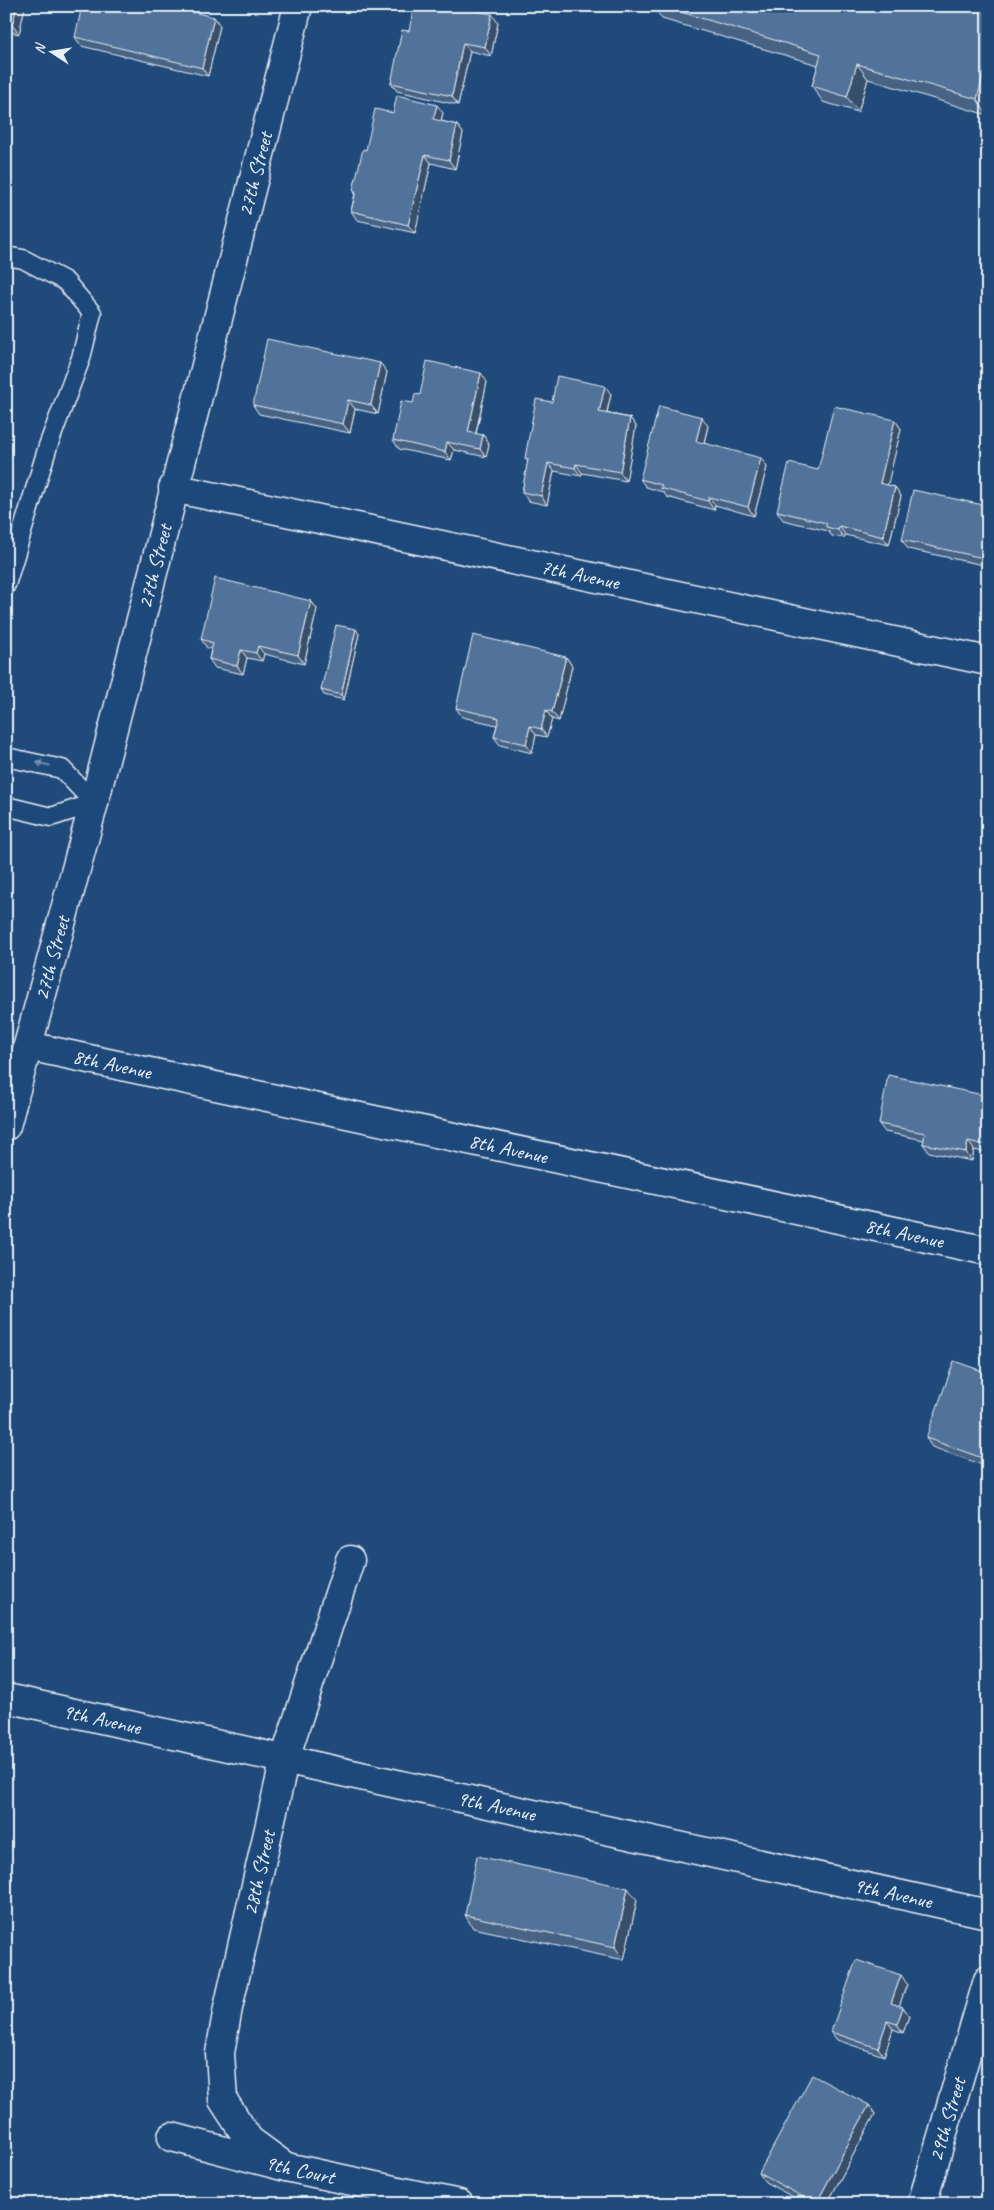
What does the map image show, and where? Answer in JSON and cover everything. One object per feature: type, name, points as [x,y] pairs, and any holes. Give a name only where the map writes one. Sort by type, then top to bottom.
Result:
[{"type":"street","name":"27th Street","points":[[6,1126],[94,803],[173,488],[298,6]]},
{"type":"street","name":"7th Avenue","points":[[173,488],[988,661]]},
{"type":"street","name":"8th Avenue","points":[[28,1046],[988,1251]]},
{"type":"street","name":"28th Street","points":[[286,2167],[249,2140],[223,2100],[220,2053],[228,2008],[285,1758],[350,1560]]},
{"type":"street","name":"9th Avenue","points":[[6,1698],[988,1914]]},
{"type":"street","name":"29th Street","points":[[922,2204],[987,1984]]},
{"type":"street","name":"9th Court","points":[[172,2137],[286,2167],[458,2204]]},
{"type":"lane","points":[[6,256],[23,259],[65,281],[92,313],[81,358],[48,446],[6,584]]},
{"type":"lane","points":[[6,757],[62,769],[94,803],[51,817],[6,806]]},
{"type":"building","points":[[6,6],[17,6],[12,25],[6,24]]},
{"type":"building","points":[[82,6],[167,6],[214,17],[202,68],[75,37]]},
{"type":"building","points":[[414,6],[472,6],[471,10],[492,14],[485,47],[463,43],[452,96],[391,83],[402,30],[409,31]]},
{"type":"building","points":[[661,6],[988,6],[988,66],[986,65],[977,99],[857,64],[847,97],[812,86],[821,54]]},
{"type":"building","points":[[397,95],[437,105],[433,119],[457,125],[449,160],[425,155],[408,225],[351,211],[356,191],[353,190],[363,149],[366,150],[375,109],[393,113]]},
{"type":"building","points":[[267,339],[380,363],[371,405],[348,400],[343,424],[253,405]]},
{"type":"building","points":[[427,361],[481,373],[468,432],[483,435],[480,449],[447,442],[445,452],[393,440],[401,401],[413,403],[415,394],[420,395]]},
{"type":"building","points":[[557,376],[605,386],[599,412],[630,418],[620,472],[576,464],[575,468],[548,463],[541,496],[522,492],[528,459],[525,458],[536,399],[552,402]]},
{"type":"building","points":[[659,406],[702,417],[696,441],[761,458],[748,507],[709,497],[708,501],[660,488],[662,485],[640,479]]},
{"type":"building","points":[[834,406],[895,420],[880,483],[895,487],[883,537],[839,526],[838,530],[826,527],[826,523],[777,511],[789,463],[818,470]]},
{"type":"building","points":[[913,490],[988,506],[988,559],[902,540]]},
{"type":"building","points":[[215,578],[311,601],[298,655],[258,646],[256,653],[241,650],[237,666],[209,659],[213,643],[201,639]]},
{"type":"building","points":[[336,625],[356,629],[341,695],[321,690]]},
{"type":"building","points":[[473,635],[566,657],[552,712],[546,710],[541,729],[530,726],[526,744],[494,737],[499,718],[456,708]]},
{"type":"building","points":[[888,1075],[988,1096],[988,1136],[986,1145],[968,1141],[966,1152],[923,1144],[925,1133],[879,1124]]},
{"type":"building","points":[[954,1361],[988,1373],[988,1460],[926,1438]]},
{"type":"building","points":[[477,1856],[628,1888],[615,1947],[465,1915]]},
{"type":"building","points":[[856,1960],[901,1975],[891,2003],[903,2007],[897,2024],[887,2021],[878,2048],[831,2032]]},
{"type":"building","points":[[812,2075],[869,2105],[816,2204],[759,2173]]}]
